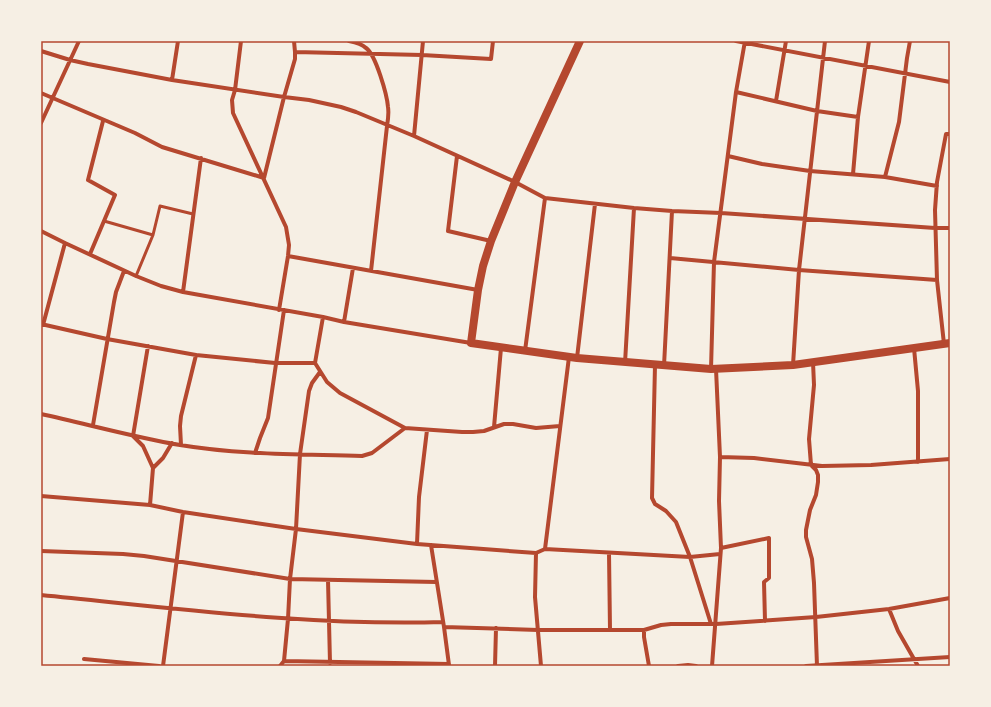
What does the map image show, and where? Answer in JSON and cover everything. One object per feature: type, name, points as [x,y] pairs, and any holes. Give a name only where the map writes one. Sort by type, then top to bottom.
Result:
[{"type":"main road","points":[[580,41],[515,182],[491,241],[483,266],[478,290],[471,343],[573,358],[714,369],[793,365],[947,344]]},
{"type":"street","points":[[41,123],[79,41]]},
{"type":"street","points":[[172,80],[178,41]]},
{"type":"street","points":[[241,41],[232,100],[234,113],[286,226],[289,245],[276,363],[268,418],[255,453]]},
{"type":"street","points":[[264,178],[294,59],[294,41]]},
{"type":"street","points":[[349,41],[355,42],[366,48],[371,54],[378,67],[388,106],[371,271]]},
{"type":"street","points":[[414,136],[424,41]]},
{"type":"street","points":[[295,52],[422,55],[491,59],[492,41]]},
{"type":"street","points":[[736,41],[865,67],[950,82]]},
{"type":"street","points":[[776,101],[786,41]]},
{"type":"street","points":[[793,365],[799,270],[826,41]]},
{"type":"street","points":[[853,174],[858,117],[869,41]]},
{"type":"street","points":[[885,177],[899,122],[910,41]]},
{"type":"street","points":[[712,666],[720,554],[720,457],[714,369],[714,262],[744,42]]},
{"type":"street","points":[[41,51],[70,60],[172,80],[309,100],[341,107],[414,136],[515,182],[545,198],[672,211],[950,228]]},
{"type":"street","points":[[736,92],[817,111],[858,117]]},
{"type":"street","points":[[41,94],[134,133],[162,147],[264,178]]},
{"type":"street","points":[[90,254],[114,195],[88,180],[103,120]]},
{"type":"street","points":[[947,344],[937,280],[935,210],[937,186],[946,134],[950,134]]},
{"type":"street","points":[[457,156],[448,230],[491,241]]},
{"type":"street","points":[[728,156],[762,164],[810,171],[885,177],[937,186]]},
{"type":"street","points":[[183,292],[201,158]]},
{"type":"street","points":[[526,352],[545,198]]},
{"type":"street","points":[[545,549],[560,426],[573,358],[595,204]]},
{"type":"street","points":[[625,363],[634,208]]},
{"type":"street","points":[[664,366],[672,211]]},
{"type":"street","points":[[41,231],[124,271],[161,286],[183,292],[344,322],[471,343]]},
{"type":"street","points":[[65,243],[42,324],[196,355],[276,363],[315,363]]},
{"type":"street","points":[[288,256],[478,290]]},
{"type":"street","points":[[670,258],[799,270],[937,280]]},
{"type":"street","points":[[344,322],[353,268]]},
{"type":"street","points":[[93,426],[114,302],[124,271]]},
{"type":"street","points":[[323,317],[315,363],[327,382],[340,393],[404,428],[474,432],[484,431],[504,424],[536,428],[560,426]]},
{"type":"street","points":[[133,436],[148,346]]},
{"type":"street","points":[[494,427],[501,348]]},
{"type":"street","points":[[914,348],[918,391],[918,462]]},
{"type":"street","points":[[180,445],[181,416],[196,355]]},
{"type":"street","points":[[813,362],[814,385],[809,439],[811,465],[816,470],[818,482],[816,495],[810,510],[806,537],[812,559],[816,617],[817,666]]},
{"type":"street","points":[[655,365],[652,498],[655,504],[666,511],[676,522],[714,624]]},
{"type":"street","points":[[280,666],[284,661],[288,619],[290,579],[296,530],[300,454],[309,391],[312,383],[320,372]]},
{"type":"street","points":[[41,414],[133,436],[180,445],[255,453],[362,456],[372,453],[404,428]]},
{"type":"street","points":[[417,544],[419,497],[427,430]]},
{"type":"street","points":[[133,436],[143,446],[153,468],[150,504]]},
{"type":"street","points":[[153,468],[163,458],[172,443]]},
{"type":"street","points":[[720,457],[754,458],[811,465],[871,465],[950,459]]},
{"type":"street","points":[[41,496],[150,504],[183,512],[296,530],[417,544],[536,553],[545,549],[690,557],[720,554]]},
{"type":"street","points":[[163,666],[183,512]]},
{"type":"street","points":[[720,548],[769,538],[769,578],[764,582],[765,621]]},
{"type":"street","points":[[284,661],[317,664],[449,665],[431,545]]},
{"type":"street","points":[[41,551],[134,555],[290,579],[436,582]]},
{"type":"street","points":[[536,553],[535,597],[541,666]]},
{"type":"street","points":[[609,553],[610,630]]},
{"type":"street","points":[[328,580],[330,663]]},
{"type":"street","points":[[41,595],[288,619],[443,624],[538,630],[644,630],[666,625],[765,621],[889,609],[950,598]]},
{"type":"street","points":[[889,609],[898,631],[918,666]]},
{"type":"street","points":[[495,666],[496,628]]},
{"type":"street","points":[[644,630],[648,666]]},
{"type":"street","points":[[806,666],[950,657]]},
{"type":"street","points":[[84,659],[159,666]]},
{"type":"street","points":[[678,666],[688,664],[696,666]]},
{"type":"lane","points":[[136,276],[153,235],[160,206],[193,214]]},
{"type":"lane","points":[[104,221],[153,235]]}]
